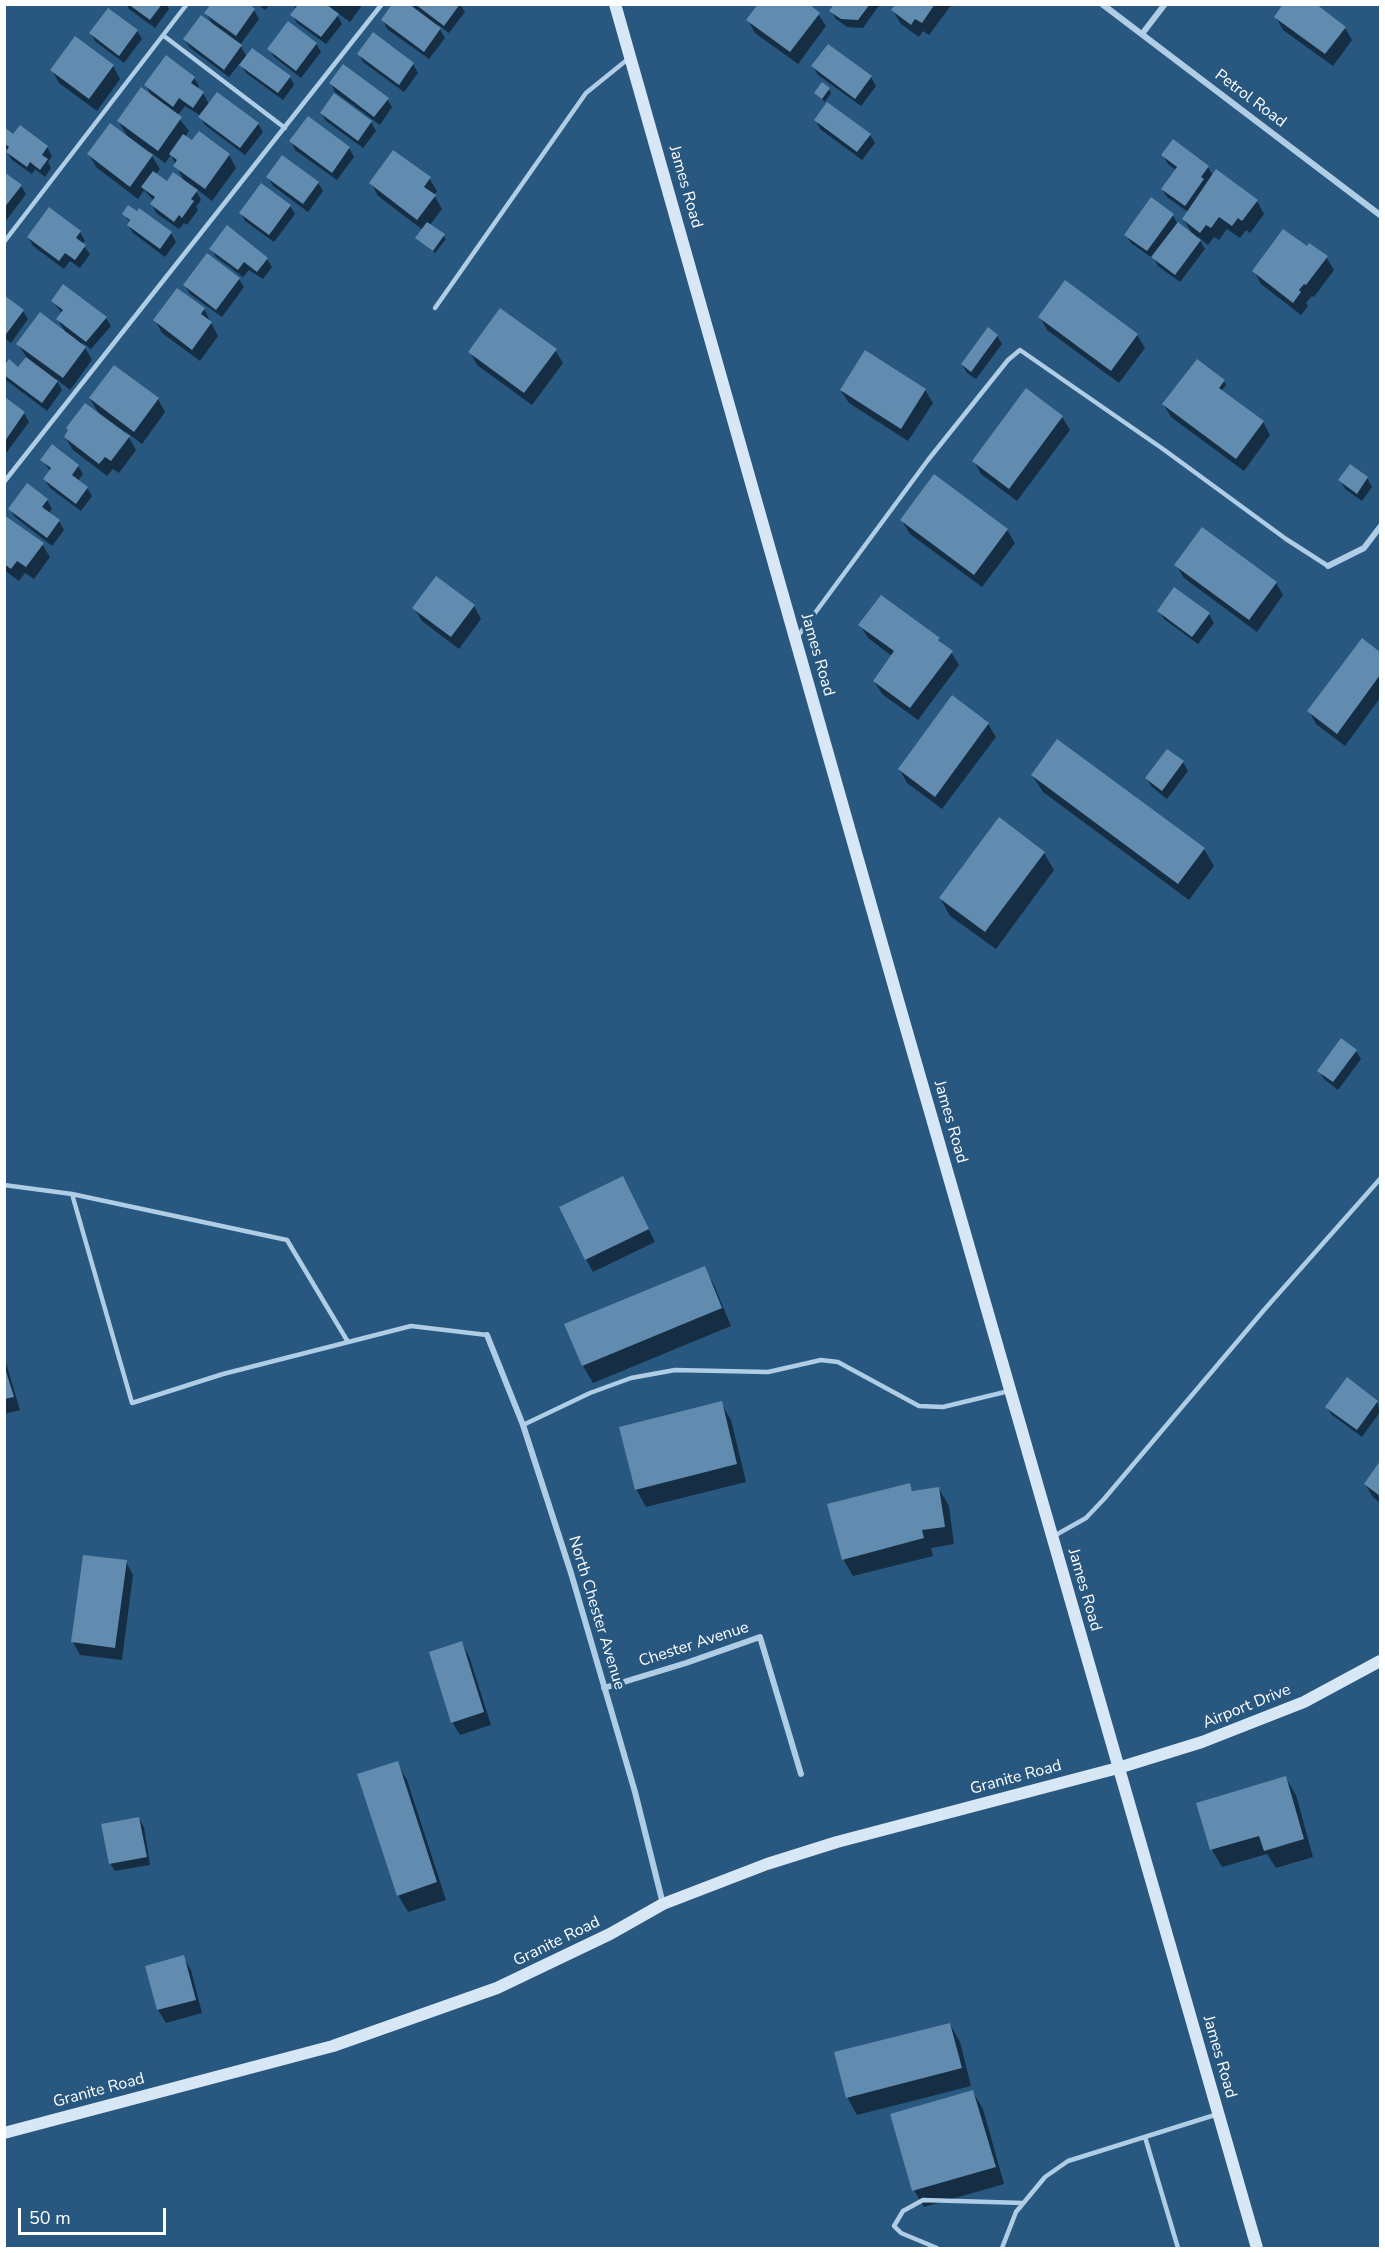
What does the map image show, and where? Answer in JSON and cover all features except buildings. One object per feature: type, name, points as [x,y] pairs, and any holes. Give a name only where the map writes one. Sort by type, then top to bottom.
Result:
[{"type":"main road","name":"James Road","points":[[615,4],[1257,2248]]},
{"type":"main road","name":"Airport Drive","points":[[1118,1768],[1246,1726],[1304,1702],[1380,1661]]},
{"type":"main road","name":"Granite Road","points":[[4,2133],[344,2042],[497,1989],[610,1934],[663,1904],[767,1864],[837,1842],[1118,1768]]},
{"type":"street","name":"Petrol Road","points":[[1102,4],[1380,215]]},
{"type":"street","points":[[1142,34],[1165,4]]},
{"type":"street","points":[[1328,566],[1364,548],[1380,527]]},
{"type":"street","name":"North Chester Avenue","points":[[487,1335],[524,1425],[571,1573],[635,1792],[663,1904]]},
{"type":"street","name":"Chester Avenue","points":[[604,1688],[760,1637],[801,1774]]},
{"type":"lane","points":[[4,242],[188,4]]},
{"type":"lane","points":[[4,482],[382,4]]},
{"type":"lane","points":[[164,36],[285,128]]},
{"type":"lane","points":[[435,308],[586,93],[630,57]]},
{"type":"lane","points":[[796,639],[928,460],[1008,360],[1020,350],[1163,449],[1286,539],[1328,566]]},
{"type":"lane","points":[[1052,1537],[1086,1518],[1104,1499],[1264,1310],[1380,1179]]},
{"type":"lane","points":[[4,1185],[72,1194],[287,1240],[348,1342]]},
{"type":"lane","points":[[72,1194],[132,1403],[223,1374],[411,1326],[487,1335]]},
{"type":"lane","points":[[524,1425],[590,1393],[631,1378],[675,1370],[768,1372],[821,1360],[837,1362],[919,1406],[931,1407],[943,1407],[1010,1390]]},
{"type":"lane","points":[[1002,2248],[1016,2212],[1045,2177],[1068,2161],[1218,2114]]},
{"type":"lane","points":[[1145,2137],[1178,2248]]},
{"type":"lane","points":[[938,2248],[901,2232],[894,2226],[903,2211],[923,2200],[1023,2203]]}]
